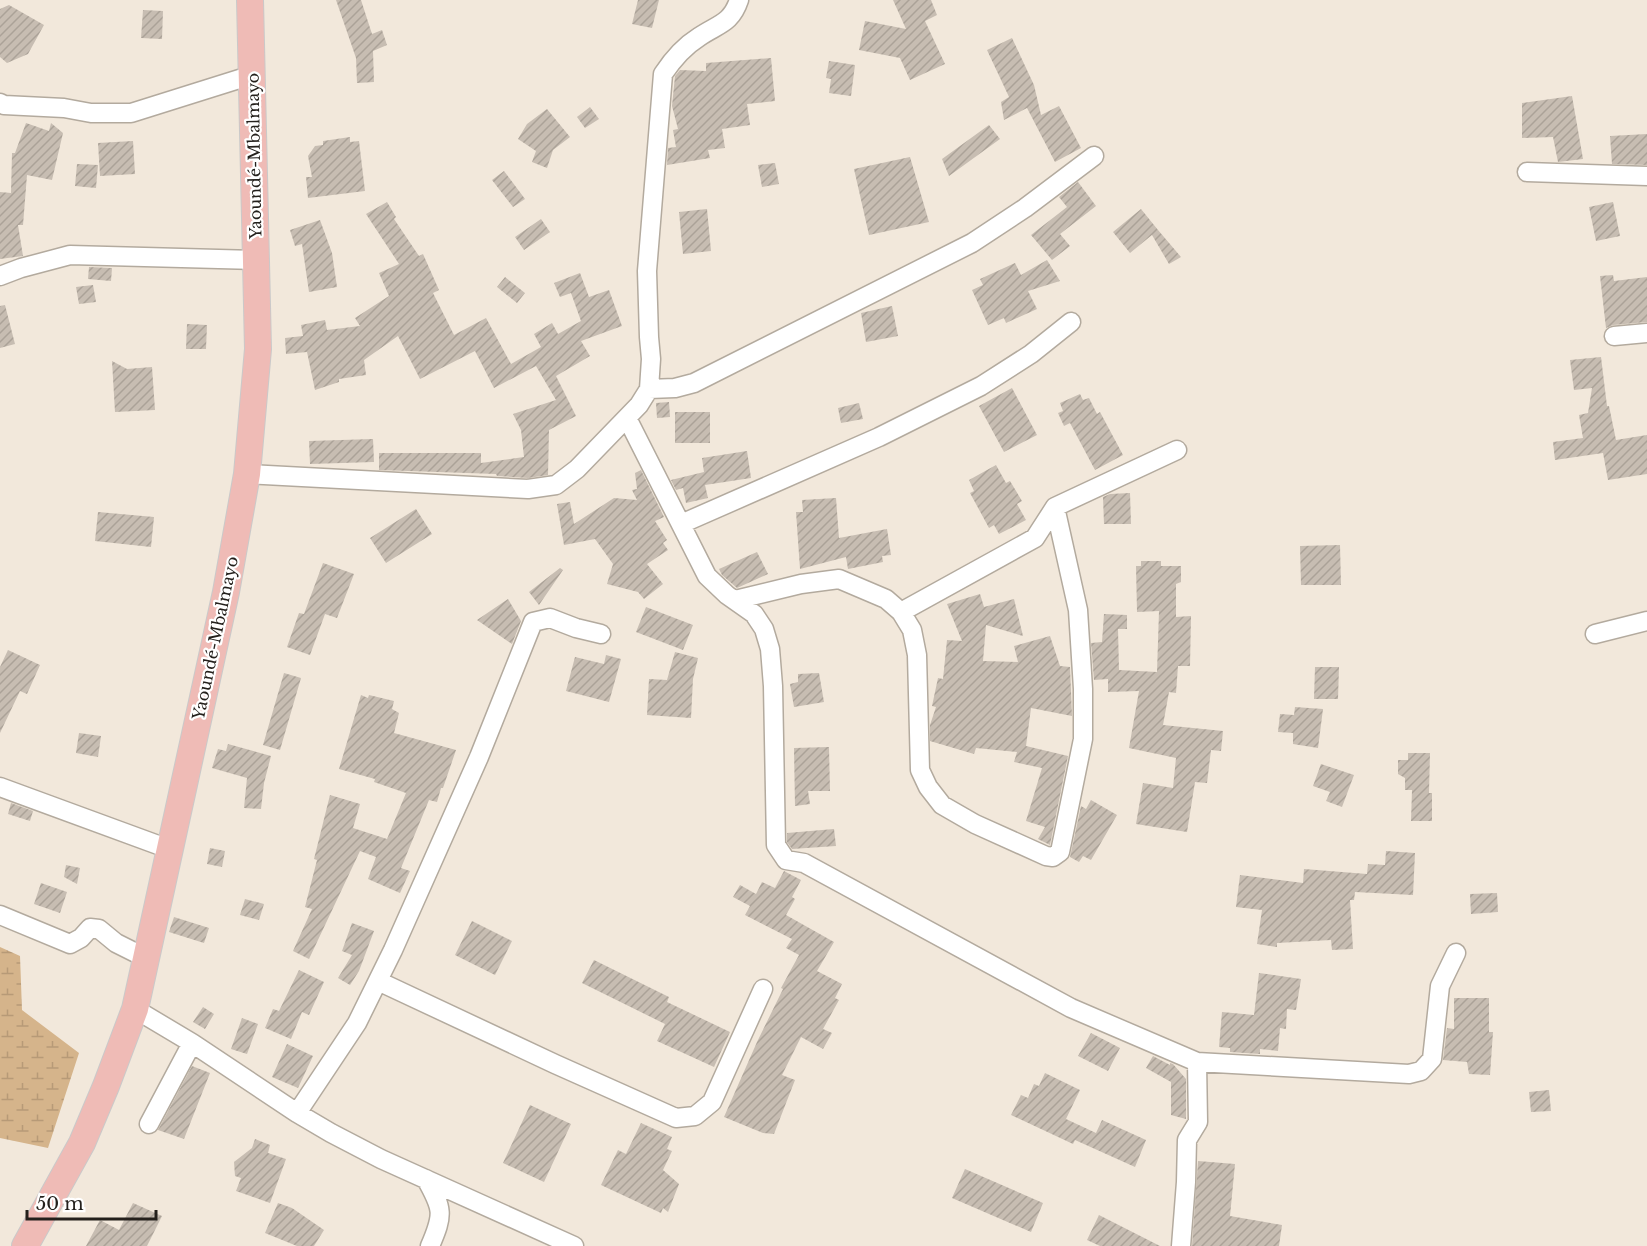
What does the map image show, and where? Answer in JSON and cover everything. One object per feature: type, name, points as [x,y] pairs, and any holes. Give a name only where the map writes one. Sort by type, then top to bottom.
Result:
[{"type":"highway","name":"Yaoundé-Mbalmayo","points":[[25,1246],[82,1143],[135,1009],[226,592],[247,474],[258,349],[250,0]]},
{"type":"street","points":[[247,474],[528,489],[556,485],[577,469],[639,405],[649,389],[651,359],[647,271],[663,74],[677,53],[699,36],[724,23],[735,13],[739,0]]},
{"type":"street","points":[[0,103],[91,112],[131,113],[252,75]]},
{"type":"street","points":[[649,389],[694,383],[972,243],[1025,208],[1094,156]]},
{"type":"street","points":[[1527,171],[1647,176]]},
{"type":"street","points":[[0,276],[70,255],[257,260]]},
{"type":"street","points":[[681,524],[879,437],[981,386],[1031,354],[1071,322]]},
{"type":"street","points":[[1614,336],[1647,333]]},
{"type":"street","points":[[627,418],[708,576],[754,614],[764,629],[770,649],[773,686],[776,845],[786,860],[804,863],[1071,1008],[1197,1062],[1409,1074],[1421,1071],[1432,1059],[1440,986],[1456,953]]},
{"type":"street","points":[[901,612],[1035,538],[1055,507],[1177,450]]},
{"type":"street","points":[[735,600],[801,584],[839,579],[886,599],[901,612],[912,630],[917,655],[920,770],[928,787],[942,805],[975,824],[1046,856],[1053,857],[1060,852],[1083,740],[1083,689],[1078,610],[1055,507]]},
{"type":"street","points":[[297,1113],[357,1023],[378,981],[475,767],[533,622],[550,618],[576,628],[602,634]]},
{"type":"street","points":[[1595,634],[1647,621]]},
{"type":"street","points":[[0,787],[169,849]]},
{"type":"street","points":[[0,915],[70,944],[81,938],[90,928],[99,928],[116,943],[146,958]]},
{"type":"street","points":[[378,981],[555,1065],[676,1118],[695,1116],[712,1102],[764,989]]},
{"type":"street","points":[[135,1009],[192,1043],[297,1113],[381,1159],[574,1246]]},
{"type":"street","points":[[149,1124],[192,1043]]},
{"type":"street","points":[[1181,1246],[1187,1140],[1198,1122],[1197,1062]]},
{"type":"street","points":[[426,1179],[438,1200],[441,1213],[430,1246]]},
{"type":"green space","points":[[0,947],[20,956],[22,1010],[79,1053],[48,1148],[0,1138]]},
{"type":"building","points":[[336,0],[361,0],[372,34],[382,30],[387,45],[373,51],[374,82],[357,83],[356,58]]},
{"type":"building","points":[[638,0],[659,0],[652,28],[632,24]]},
{"type":"building","points":[[893,0],[931,0],[937,15],[925,21],[945,64],[910,80],[900,58],[859,50],[865,21],[906,29]]},
{"type":"building","points":[[9,5],[44,25],[28,54],[7,63],[0,57],[0,9]]},
{"type":"building","points":[[143,10],[163,11],[162,39],[141,38]]},
{"type":"building","points":[[1012,38],[1034,85],[1041,115],[1059,106],[1081,148],[1055,162],[1027,108],[1004,120],[1001,102],[1009,97],[987,50]]},
{"type":"building","points":[[771,58],[775,101],[747,104],[750,125],[722,129],[725,148],[708,150],[710,158],[667,165],[668,148],[676,147],[673,130],[678,129],[672,106],[675,76],[680,70],[706,71],[706,63]]},
{"type":"building","points":[[829,61],[855,65],[851,96],[829,93],[831,79],[826,78]]},
{"type":"building","points":[[1572,96],[1583,159],[1558,162],[1553,137],[1522,138],[1522,103]]},
{"type":"building","points":[[590,107],[599,119],[585,128],[577,117]]},
{"type":"building","points":[[547,109],[570,137],[553,150],[547,168],[532,162],[536,151],[518,139],[527,124]]},
{"type":"building","points":[[26,123],[49,131],[51,123],[63,133],[52,180],[27,175],[23,225],[18,225],[23,256],[0,259],[0,192],[11,193],[12,153],[15,153]]},
{"type":"building","points":[[989,125],[1000,139],[949,176],[942,159]]},
{"type":"building","points":[[1647,134],[1647,165],[1612,164],[1610,136]]},
{"type":"building","points":[[350,137],[350,142],[359,141],[365,191],[308,198],[306,177],[312,177],[308,156],[315,146],[323,145],[323,141]]},
{"type":"building","points":[[133,141],[135,174],[100,176],[98,143]]},
{"type":"building","points":[[910,157],[929,222],[869,235],[854,169]]},
{"type":"building","points":[[775,163],[779,184],[762,187],[758,165]]},
{"type":"building","points":[[77,164],[98,165],[96,188],[75,186]]},
{"type":"building","points":[[504,171],[525,199],[513,207],[492,180]]},
{"type":"building","points":[[1078,182],[1096,206],[1060,234],[1070,246],[1052,260],[1031,235],[1067,207],[1059,197]]},
{"type":"building","points":[[387,202],[396,217],[394,219],[419,256],[423,254],[439,290],[433,293],[454,335],[486,318],[511,364],[541,347],[534,334],[552,323],[558,334],[581,321],[571,293],[560,297],[554,283],[580,273],[589,297],[609,290],[622,326],[581,341],[590,356],[556,376],[576,416],[549,430],[548,475],[528,478],[497,476],[496,474],[379,470],[379,453],[481,453],[481,463],[524,457],[521,430],[513,414],[556,400],[536,366],[494,388],[475,351],[420,379],[398,336],[364,360],[366,375],[339,379],[339,382],[315,390],[307,352],[286,354],[285,338],[303,336],[301,325],[325,320],[327,330],[360,326],[355,318],[389,296],[379,273],[399,264],[366,214]]},
{"type":"building","points":[[1613,202],[1620,236],[1596,241],[1589,207]]},
{"type":"building","points":[[707,209],[711,251],[683,254],[679,212]]},
{"type":"building","points":[[1141,209],[1181,257],[1169,264],[1152,235],[1130,253],[1113,232]]},
{"type":"building","points":[[541,219],[550,232],[524,250],[515,237]]},
{"type":"building","points":[[320,220],[332,253],[337,287],[309,292],[302,244],[295,246],[290,230]]},
{"type":"building","points":[[1047,260],[1060,281],[1028,291],[1037,309],[1006,323],[1004,318],[988,325],[972,290],[983,285],[980,279],[1015,263],[1021,275]]},
{"type":"building","points":[[89,267],[112,268],[111,281],[88,279]]},
{"type":"building","points":[[1613,275],[1614,281],[1647,277],[1647,322],[1613,325],[1606,328],[1600,276]]},
{"type":"building","points":[[505,277],[525,293],[517,303],[497,287]]},
{"type":"building","points":[[93,285],[96,302],[79,304],[76,287]]},
{"type":"building","points":[[5,305],[15,344],[0,348],[0,306]]},
{"type":"building","points":[[892,306],[898,336],[866,342],[861,313]]},
{"type":"building","points":[[187,324],[207,325],[206,349],[186,349]]},
{"type":"building","points":[[1601,357],[1607,406],[1609,406],[1616,440],[1647,435],[1647,474],[1608,480],[1603,453],[1555,460],[1553,442],[1583,438],[1579,415],[1588,413],[1592,388],[1574,390],[1570,360]]},
{"type":"building","points":[[112,361],[127,369],[152,367],[155,410],[115,412]]},
{"type":"building","points":[[1012,388],[1037,435],[1004,452],[979,406]]},
{"type":"building","points":[[1080,394],[1083,400],[1089,398],[1097,414],[1100,412],[1123,455],[1095,470],[1070,423],[1064,426],[1058,413],[1063,411],[1060,403]]},
{"type":"building","points":[[669,402],[670,417],[657,418],[656,403]]},
{"type":"building","points":[[859,403],[863,419],[841,423],[838,408]]},
{"type":"building","points":[[675,412],[710,412],[710,443],[675,443]]},
{"type":"building","points":[[373,439],[374,462],[310,464],[309,441]]},
{"type":"building","points":[[747,451],[751,478],[705,485],[708,498],[686,503],[683,488],[676,490],[671,480],[704,472],[702,458]]},
{"type":"building","points":[[996,465],[1006,483],[1010,481],[1022,501],[1017,504],[1026,520],[999,534],[994,525],[989,528],[970,493],[974,491],[969,480]]},
{"type":"building","points":[[641,470],[664,517],[655,521],[667,540],[663,543],[668,550],[647,564],[663,584],[644,599],[638,592],[607,584],[613,564],[595,539],[564,545],[557,504],[570,502],[574,524],[614,498],[637,500],[632,490],[637,489],[635,473]]},
{"type":"building","points":[[1130,493],[1131,524],[1104,524],[1103,497],[1110,494]]},
{"type":"building","points":[[836,498],[839,538],[887,529],[891,555],[882,556],[883,562],[848,569],[846,557],[800,569],[796,512],[803,512],[802,500]]},
{"type":"building","points":[[416,509],[432,534],[386,563],[370,538]]},
{"type":"building","points":[[98,512],[154,517],[151,547],[95,541]]},
{"type":"building","points":[[1340,545],[1341,585],[1301,585],[1300,546]]},
{"type":"building","points":[[757,552],[768,574],[737,588],[722,575],[719,569]]},
{"type":"building","points":[[1141,561],[1161,561],[1161,566],[1181,566],[1181,582],[1176,584],[1176,617],[1191,616],[1190,666],[1178,666],[1176,693],[1169,692],[1163,725],[1223,731],[1221,751],[1211,750],[1207,783],[1195,782],[1187,832],[1136,824],[1143,783],[1173,788],[1176,758],[1129,748],[1139,691],[1108,692],[1108,679],[1094,680],[1091,643],[1102,642],[1104,614],[1127,615],[1127,629],[1118,629],[1119,670],[1157,672],[1159,611],[1137,612],[1136,566],[1141,566]]},
{"type":"building","points":[[323,563],[354,574],[337,618],[325,614],[310,655],[287,647],[299,613],[304,614]]},
{"type":"building","points":[[560,568],[563,570],[539,605],[529,592]]},
{"type":"building","points":[[980,594],[984,607],[1014,599],[1023,636],[986,625],[983,661],[1018,662],[1014,646],[1050,636],[1060,666],[1070,667],[1072,716],[1031,708],[1026,746],[1068,756],[1050,845],[1038,839],[1045,827],[1026,821],[1042,768],[1014,762],[1017,752],[976,748],[974,754],[930,741],[930,725],[936,707],[932,706],[938,678],[943,679],[947,640],[962,641],[947,604]]},
{"type":"building","points":[[508,599],[521,621],[512,644],[477,620]]},
{"type":"building","points":[[646,607],[693,625],[683,650],[636,632]]},
{"type":"building","points":[[8,650],[40,665],[27,694],[20,691],[0,733],[0,667]]},
{"type":"building","points":[[675,652],[698,658],[693,679],[691,718],[647,715],[649,679],[667,680]]},
{"type":"building","points":[[606,655],[621,659],[609,702],[566,691],[575,657],[604,664]]},
{"type":"building","points":[[1315,667],[1339,667],[1338,699],[1314,699]]},
{"type":"building","points":[[284,673],[301,678],[280,750],[263,745]]},
{"type":"building","points":[[819,673],[824,702],[794,707],[790,684],[798,682],[798,674]]},
{"type":"building","points":[[361,695],[394,701],[392,709],[399,713],[394,733],[456,750],[437,802],[429,800],[401,868],[410,871],[400,893],[368,879],[376,857],[360,851],[309,959],[293,951],[312,909],[305,907],[330,795],[360,804],[353,828],[387,839],[406,793],[374,782],[375,779],[339,769]]},
{"type":"building","points":[[1295,707],[1323,709],[1318,748],[1293,744],[1293,733],[1278,732],[1280,714],[1294,715]]},
{"type":"building","points":[[79,733],[101,736],[98,757],[76,753]]},
{"type":"building","points":[[228,744],[271,756],[264,783],[261,809],[244,808],[247,778],[212,768],[218,749],[226,751]]},
{"type":"building","points":[[829,747],[830,791],[808,791],[810,804],[795,806],[794,748]]},
{"type":"building","points":[[1408,753],[1430,753],[1429,793],[1432,793],[1432,821],[1411,821],[1412,790],[1405,790],[1405,778],[1398,774],[1398,760],[1408,760]]},
{"type":"building","points":[[1321,764],[1354,775],[1342,807],[1326,801],[1330,792],[1313,786]]},
{"type":"building","points":[[1091,800],[1117,815],[1091,860],[1083,856],[1079,862],[1070,857],[1081,806],[1086,809]]},
{"type":"building","points":[[11,803],[33,811],[30,821],[8,814]]},
{"type":"building","points":[[834,829],[836,846],[792,849],[787,842],[787,833]]},
{"type":"building","points":[[210,848],[225,851],[222,867],[207,864]]},
{"type":"building","points":[[1386,851],[1415,853],[1413,895],[1355,892],[1354,900],[1350,900],[1353,949],[1332,950],[1331,940],[1277,943],[1277,947],[1257,944],[1262,910],[1236,907],[1240,875],[1303,883],[1304,869],[1367,874],[1368,864],[1385,865]]},
{"type":"building","points":[[66,865],[80,868],[77,884],[64,877]]},
{"type":"building","points":[[784,871],[801,880],[792,897],[795,899],[786,915],[834,942],[817,971],[842,984],[835,998],[839,1000],[823,1029],[832,1033],[823,1049],[801,1037],[782,1075],[795,1080],[774,1134],[763,1133],[724,1117],[783,989],[781,988],[799,955],[786,948],[792,939],[745,915],[750,906],[733,897],[740,885],[756,894],[762,882],[775,888]]},
{"type":"building","points":[[41,883],[67,892],[60,913],[34,904]]},
{"type":"building","points":[[1497,893],[1498,912],[1471,914],[1470,894]]},
{"type":"building","points":[[245,899],[264,904],[259,920],[240,915]]},
{"type":"building","points":[[174,917],[209,928],[204,943],[169,932]]},
{"type":"building","points":[[472,921],[512,941],[495,975],[455,955]]},
{"type":"building","points":[[352,923],[374,931],[359,971],[350,985],[338,978],[352,955],[342,951]]},
{"type":"building","points":[[594,960],[669,997],[667,1002],[730,1032],[714,1067],[657,1041],[665,1024],[582,983]]},
{"type":"building","points":[[299,970],[324,982],[309,1015],[302,1012],[291,1039],[265,1028],[273,1009],[279,1011]]},
{"type":"building","points":[[1259,973],[1301,979],[1296,1010],[1287,1009],[1286,1029],[1280,1028],[1278,1051],[1260,1049],[1260,1054],[1230,1052],[1230,1048],[1219,1047],[1222,1012],[1254,1015]]},
{"type":"building","points":[[1454,998],[1489,998],[1489,1032],[1493,1032],[1490,1075],[1469,1074],[1467,1062],[1443,1060],[1447,1028],[1454,1029]]},
{"type":"building","points":[[203,1007],[214,1014],[205,1029],[193,1022]]},
{"type":"building","points":[[242,1018],[258,1024],[247,1054],[231,1049]]},
{"type":"building","points":[[1091,1033],[1120,1048],[1108,1071],[1078,1056]]},
{"type":"building","points":[[287,1044],[313,1056],[298,1088],[272,1077]]},
{"type":"building","points":[[1153,1056],[1170,1065],[1170,1063],[1173,1064],[1186,1079],[1186,1119],[1171,1115],[1171,1082],[1146,1068]]},
{"type":"building","points":[[192,1066],[210,1073],[184,1139],[158,1130]]},
{"type":"building","points":[[1045,1073],[1080,1090],[1066,1119],[1096,1133],[1102,1120],[1146,1140],[1135,1167],[1075,1140],[1073,1144],[1011,1115],[1021,1095],[1028,1098],[1034,1084],[1039,1086]]},
{"type":"building","points":[[1549,1090],[1551,1111],[1531,1112],[1529,1092]]},
{"type":"building","points":[[530,1105],[571,1124],[544,1182],[503,1163]]},
{"type":"building","points":[[641,1123],[672,1137],[667,1149],[672,1151],[663,1170],[679,1184],[668,1212],[663,1208],[661,1213],[601,1185],[618,1150],[626,1154]]},
{"type":"building","points":[[255,1139],[270,1145],[268,1153],[286,1159],[270,1203],[236,1191],[241,1178],[235,1176],[234,1162],[252,1148]]},
{"type":"building","points":[[1198,1161],[1235,1164],[1230,1216],[1282,1225],[1279,1246],[1192,1246]]},
{"type":"building","points":[[965,1169],[1043,1203],[1031,1232],[952,1198]]},
{"type":"building","points":[[133,1203],[162,1216],[147,1246],[86,1246],[100,1220],[119,1230]]},
{"type":"building","points":[[278,1203],[292,1208],[324,1230],[314,1246],[297,1246],[265,1233]]},
{"type":"building","points":[[1099,1215],[1160,1246],[1100,1246],[1087,1240]]}]
